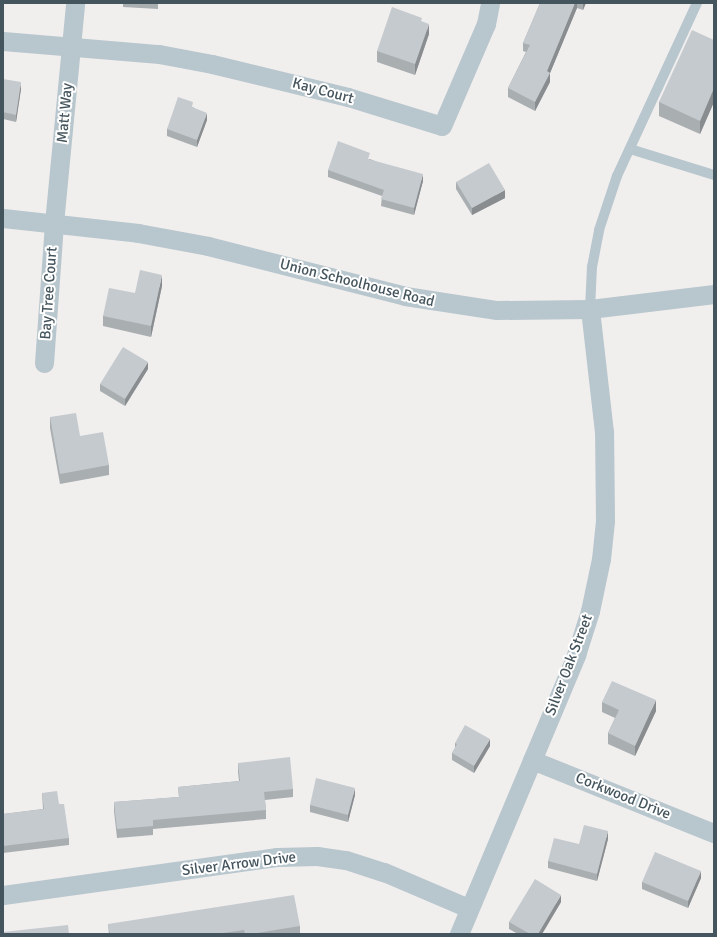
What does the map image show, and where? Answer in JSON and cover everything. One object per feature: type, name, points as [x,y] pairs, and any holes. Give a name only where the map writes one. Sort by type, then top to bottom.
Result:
[{"type":"street","name":"Matt Way","points":[[54,223],[75,3]]},
{"type":"street","name":"Kay Court","points":[[71,48],[158,54],[226,67],[340,95],[442,126],[486,24],[490,3]]},
{"type":"street","points":[[3,41],[71,48]]},
{"type":"street","name":"Union Schoolhouse Road","points":[[3,218],[138,233],[208,246],[450,304],[497,310],[590,309],[714,294]]},
{"type":"street","name":"Bay Tree Court","points":[[44,363],[54,223]]},
{"type":"street","name":"Silver Oak Street","points":[[459,934],[468,908],[576,655],[590,611],[601,559],[605,521],[604,432],[590,309]]},
{"type":"street","name":"Corkwood Drive","points":[[532,760],[714,833]]},
{"type":"street","name":"Silver Arrow Drive","points":[[3,895],[277,857],[317,856],[346,860],[384,872],[468,908]]},
{"type":"lane","points":[[590,309],[592,268],[599,230],[617,176],[689,30],[697,3]]},
{"type":"lane","points":[[630,149],[714,175]]},
{"type":"building","points":[[540,3],[575,3],[547,71],[550,73],[535,102],[508,88],[530,45],[523,43]]},
{"type":"building","points":[[392,7],[422,18],[421,21],[429,24],[415,64],[377,51]]},
{"type":"building","points":[[692,30],[714,40],[714,88],[700,121],[659,102]]},
{"type":"building","points":[[3,79],[21,82],[16,115],[3,112]]},
{"type":"building","points":[[178,97],[193,102],[192,107],[207,113],[197,140],[167,129]]},
{"type":"building","points":[[338,141],[370,153],[368,159],[423,174],[414,208],[381,199],[384,190],[328,170]]},
{"type":"building","points":[[489,163],[505,190],[472,208],[456,182]]},
{"type":"building","points":[[140,270],[162,275],[151,326],[103,316],[109,288],[135,293]]},
{"type":"building","points":[[123,347],[148,362],[125,399],[100,384]]},
{"type":"building","points":[[76,413],[80,436],[103,432],[109,465],[60,474],[50,417]]},
{"type":"building","points":[[612,681],[656,700],[635,746],[608,733],[619,710],[602,702]]},
{"type":"building","points":[[465,725],[490,739],[474,766],[452,753],[457,744],[455,743]]},
{"type":"building","points":[[290,757],[293,789],[264,792],[266,810],[153,820],[153,826],[117,829],[114,802],[179,797],[178,787],[240,781],[238,763]]},
{"type":"building","points":[[316,778],[355,788],[348,815],[310,805]]},
{"type":"building","points":[[57,791],[59,804],[64,804],[69,838],[3,846],[3,814],[44,809],[42,793]]},
{"type":"building","points":[[584,825],[608,831],[597,874],[548,861],[554,838],[579,844]]},
{"type":"building","points":[[655,852],[701,871],[688,901],[642,882]]},
{"type":"building","points":[[535,879],[561,895],[538,934],[530,934],[509,922]]},
{"type":"building","points":[[294,895],[300,926],[251,934],[245,934],[244,930],[216,934],[110,934],[108,924]]},
{"type":"building","points":[[68,925],[69,934],[3,934],[3,932]]}]
